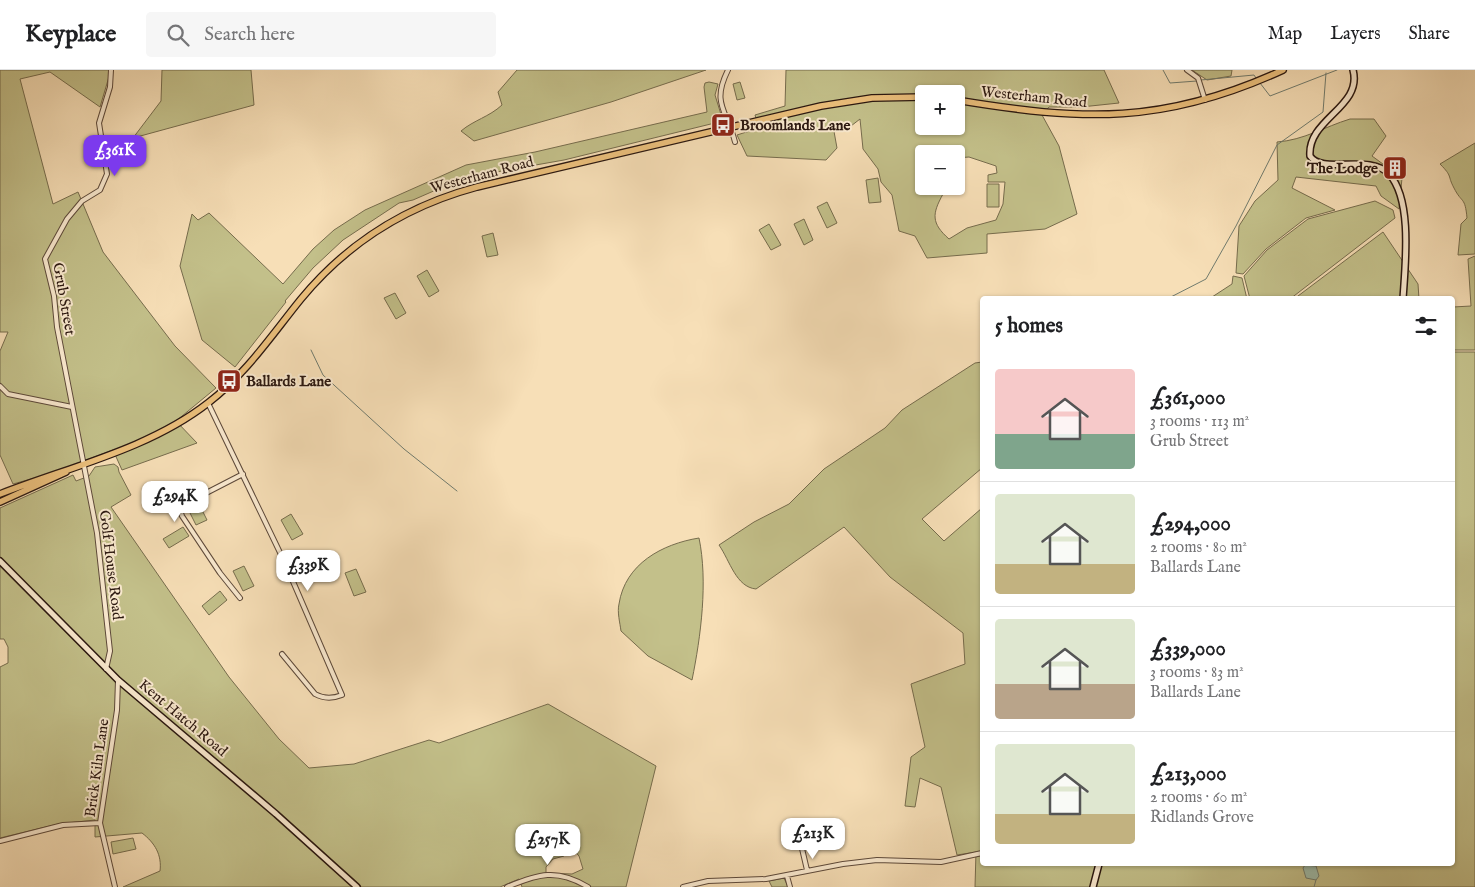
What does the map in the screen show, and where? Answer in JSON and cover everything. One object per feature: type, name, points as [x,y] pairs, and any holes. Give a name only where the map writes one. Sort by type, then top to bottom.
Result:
[{"type":"main road","name":"Westerham Road","points":[[965,101],[1085,116],[1141,112],[1205,100],[1283,70]]},
{"type":"main road","points":[[1353,70],[1354,88],[1345,101],[1319,128],[1310,144],[1310,156],[1317,162],[1326,164],[1377,166],[1392,177],[1399,192],[1404,221],[1403,296]]},
{"type":"main road","name":"Westerham Road","points":[[0,494],[84,464],[165,430],[208,403],[246,369],[311,287],[332,265],[360,241],[391,220],[424,204],[466,190],[854,100],[915,97]]},
{"type":"main road","name":"Westerham Road","points":[[0,502],[75,467]]},
{"type":"main road","name":"Kent Hatch Road","points":[[0,561],[118,680],[276,814],[357,887]]},
{"type":"main road","points":[[1093,887],[1099,866]]},
{"type":"street","name":"Grub Street","points":[[84,464],[57,327],[54,296],[44,259],[67,220],[82,201],[100,190],[106,174],[99,124],[110,87],[111,70]]},
{"type":"street","points":[[728,70],[719,93],[719,100],[731,127],[735,142]]},
{"type":"street","points":[[1187,70],[1198,78],[1205,100]]},
{"type":"street","points":[[0,386],[8,394],[72,407]]},
{"type":"street","points":[[208,403],[286,565],[342,695],[334,698],[321,698],[315,694],[302,681],[282,654]]},
{"type":"street","name":"Golf House Road","points":[[84,464],[98,540],[110,652],[106,669]]},
{"type":"street","points":[[240,598],[215,566],[182,516],[179,507],[243,474]]},
{"type":"street","name":"Brick Kiln Lane","points":[[115,887],[100,823],[117,710],[118,680]]},
{"type":"street","points":[[0,841],[63,825],[100,823]]},
{"type":"street","points":[[792,840],[800,840],[805,837]]},
{"type":"street","points":[[800,840],[807,870]]},
{"type":"street","points":[[683,887],[700,882],[787,876],[807,870],[877,860],[941,862],[980,852]]},
{"type":"street","points":[[506,887],[537,875],[564,875],[588,887]]},
{"type":"street","points":[[787,876],[790,887]]},
{"type":"shaded area","points":[[0,70],[111,70],[100,107],[50,72],[20,79],[53,204],[78,192],[103,252],[175,346],[216,388],[176,421],[197,443],[122,470],[113,450],[49,474],[13,484],[0,455],[0,351],[8,332],[0,332]]},
{"type":"shaded area","points":[[162,70],[251,70],[254,105],[133,138],[161,101]]},
{"type":"shaded area","points":[[517,70],[706,70],[611,102],[474,141],[461,131],[502,105],[498,92]]},
{"type":"shaded area","points":[[786,70],[1104,70],[1119,103],[1081,107],[1049,107],[1042,115],[1059,146],[1077,214],[1045,229],[987,234],[987,253],[927,258],[915,236],[899,231],[892,195],[881,182],[878,169],[863,149],[860,119],[851,126],[833,126],[837,148],[826,160],[747,156],[737,135],[759,128],[755,115],[785,106]]},
{"type":"shaded area","points":[[1192,70],[1232,70],[1231,76],[1207,80]]},
{"type":"shaded area","points":[[740,82],[745,98],[737,100],[733,84]]},
{"type":"shaded area","points":[[705,83],[718,84],[715,95],[723,121],[564,160],[479,175],[452,183],[413,200],[399,203],[343,240],[313,268],[285,301],[235,367],[202,340],[180,266],[192,214],[198,220],[209,213],[283,284],[313,249],[334,230],[365,210],[466,165],[535,152],[707,112],[704,87]]},
{"type":"shaded area","points":[[1350,119],[1374,119],[1386,136],[1372,156],[1402,178],[1399,209],[1381,196],[1376,186],[1296,177],[1292,188],[1335,210],[1306,218],[1266,249],[1243,274],[1236,273],[1239,226],[1255,201],[1278,180],[1277,142],[1305,136]]},
{"type":"shaded area","points":[[1475,143],[1475,254],[1458,255],[1461,224],[1467,218],[1466,211],[1464,203],[1454,188],[1448,174],[1440,164]]},
{"type":"shaded area","points":[[878,178],[881,202],[869,203],[866,180]]},
{"type":"shaded area","points":[[987,184],[999,184],[999,207],[987,207]]},
{"type":"shaded area","points":[[1375,201],[1393,210],[1395,218],[1294,296],[1249,296],[1244,276],[1267,250],[1308,219]]},
{"type":"shaded area","points":[[827,202],[837,223],[827,228],[817,207]]},
{"type":"shaded area","points":[[804,219],[813,240],[804,245],[794,224]]},
{"type":"shaded area","points":[[769,224],[781,245],[771,250],[759,230]]},
{"type":"shaded area","points":[[1383,232],[1418,284],[1419,296],[1298,296]]},
{"type":"shaded area","points":[[493,233],[498,255],[487,257],[482,236]]},
{"type":"shaded area","points":[[1475,256],[1475,350],[1455,350],[1455,307],[1471,306],[1468,259]]},
{"type":"shaded area","points":[[427,270],[439,291],[429,297],[417,276]]},
{"type":"shaded area","points":[[1233,276],[1242,278],[1246,296],[1214,296],[1232,284]]},
{"type":"shaded area","points":[[395,293],[406,313],[396,319],[384,298]]},
{"type":"shaded area","points":[[1455,352],[1475,352],[1475,887],[975,887],[976,852],[957,855],[941,787],[920,778],[915,807],[905,806],[911,757],[925,747],[911,684],[965,664],[963,633],[890,577],[844,527],[756,589],[743,584],[719,545],[754,522],[789,504],[824,469],[885,428],[902,410],[975,363],[980,362],[980,470],[922,519],[944,541],[980,510],[980,866],[1455,866]]},
{"type":"shaded area","points":[[114,464],[118,467],[131,495],[111,507],[229,677],[279,739],[309,768],[354,764],[429,740],[439,743],[548,704],[656,766],[626,887],[522,887],[519,879],[500,887],[123,887],[160,871],[160,860],[157,850],[142,833],[95,837],[95,820],[58,824],[0,838],[0,667],[8,663],[8,647],[4,639],[0,639],[0,508],[73,475],[76,481],[89,476],[95,467]],"holes":[[[563,848],[572,848],[579,856],[583,869],[572,874],[546,873],[546,867],[553,859],[564,856]]]},
{"type":"shaded area","points":[[198,502],[207,520],[196,525],[187,507]]},
{"type":"shaded area","points":[[291,514],[303,534],[292,540],[281,520]]},
{"type":"shaded area","points":[[183,527],[189,536],[169,548],[163,539]]},
{"type":"shaded area","points":[[699,538],[702,555],[703,590],[698,645],[692,680],[648,656],[621,631],[618,607],[629,578],[647,558],[672,545]]},
{"type":"shaded area","points":[[244,566],[254,586],[243,591],[233,571]]},
{"type":"shaded area","points":[[356,569],[366,592],[354,596],[345,573]]},
{"type":"shaded area","points":[[220,591],[227,600],[209,615],[202,606]]},
{"type":"shaded area","points":[[133,838],[136,849],[113,854],[111,842]]},
{"type":"shaded area","points":[[1304,866],[1316,866],[1319,876],[1316,880],[1306,878],[1303,868]]},
{"type":"shaded area","points":[[784,878],[788,887],[772,887],[769,881]]},
{"type":"waterway","points":[[1163,70],[1170,83],[1197,81]]},
{"type":"waterway","points":[[1260,83],[1270,96],[1337,70]]},
{"type":"waterway","points":[[1173,296],[1206,279],[1236,226],[1277,145],[1323,112],[1326,73]]},
{"type":"waterway","points":[[1201,80],[1254,75],[1256,78]]},
{"type":"waterway","points":[[311,350],[323,375],[404,449],[457,491]]},
{"type":"waterway","points":[[1314,887],[1316,880]]},
{"type":"place","name":"Broomlands Lane","points":[[723,125]]},
{"type":"place","name":"The Lodge","points":[[1395,168]]},
{"type":"place","name":"Ballards Lane","points":[[229,381]]}]
